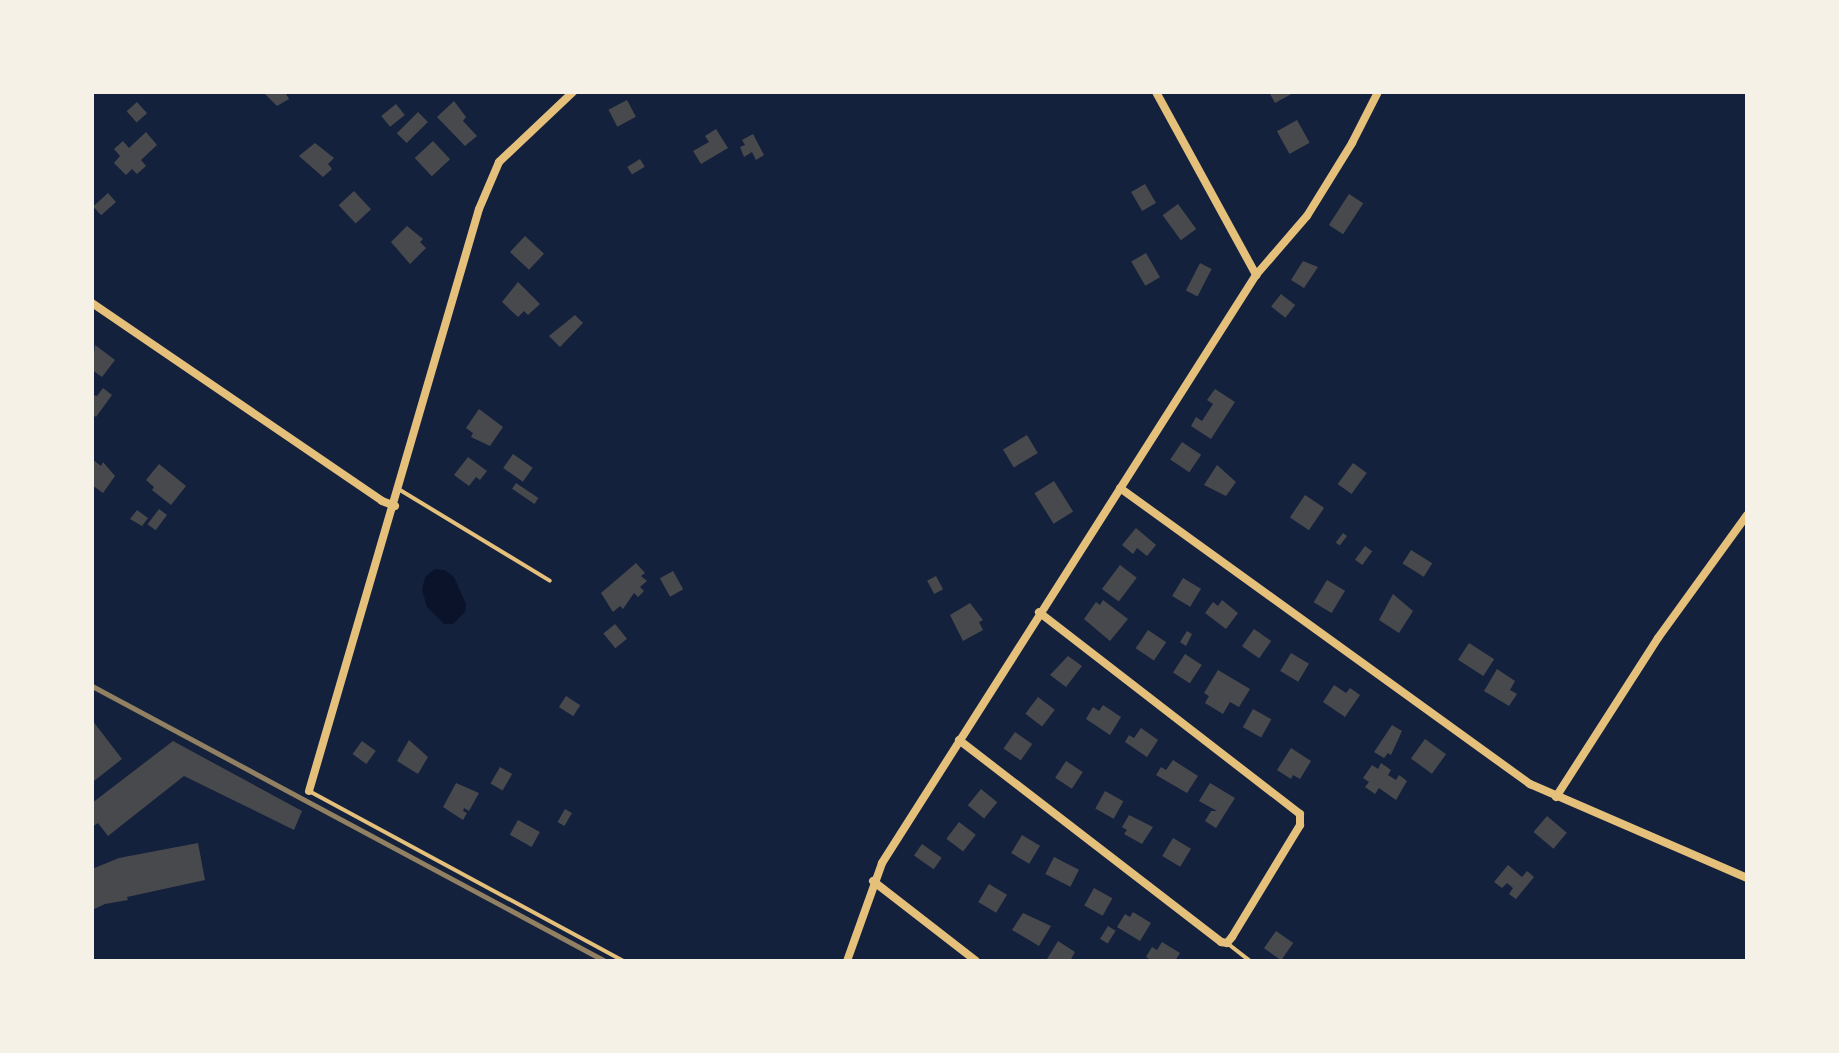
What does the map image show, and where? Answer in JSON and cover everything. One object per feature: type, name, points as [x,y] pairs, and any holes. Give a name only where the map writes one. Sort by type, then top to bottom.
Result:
[{"type":"street","points":[[309,791],[400,490],[479,209],[499,162],[573,92]]},
{"type":"street","points":[[1156,92],[1256,275]]},
{"type":"street","points":[[847,961],[873,881],[959,740],[1256,275],[1307,216],[1352,143],[1378,92]]},
{"type":"street","points":[[92,303],[382,501],[395,506]]},
{"type":"street","points":[[1120,488],[1506,769],[1556,797],[1747,878]]},
{"type":"street","points":[[1556,797],[1658,638],[1747,515]]},
{"type":"street","points":[[959,740],[1227,943],[1300,825],[1300,814],[1039,612]]},
{"type":"street","points":[[873,881],[976,961]]},
{"type":"lane","points":[[400,490],[550,581]]},
{"type":"lane","points":[[309,791],[624,961]]},
{"type":"lane","points":[[1227,943],[1250,961]]},
{"type":"water","points":[[435,569],[445,570],[454,577],[466,604],[465,612],[453,624],[444,624],[427,607],[422,590],[425,577]]},
{"type":"building","points":[[263,92],[285,92],[289,99],[277,106]]},
{"type":"building","points":[[1269,92],[1295,92],[1275,103]]},
{"type":"building","points":[[627,100],[636,117],[617,127],[608,110]]},
{"type":"building","points":[[454,101],[466,117],[463,121],[477,136],[465,146],[437,117]]},
{"type":"building","points":[[137,102],[147,113],[137,123],[127,111]]},
{"type":"building","points":[[396,104],[405,115],[390,127],[381,116]]},
{"type":"building","points":[[418,112],[428,122],[407,143],[397,133]]},
{"type":"building","points":[[1297,120],[1310,143],[1289,154],[1277,131]]},
{"type":"building","points":[[716,129],[728,148],[701,164],[693,151],[709,142],[705,136]]},
{"type":"building","points":[[146,132],[157,145],[141,160],[146,166],[137,174],[132,169],[126,175],[114,163],[120,156],[114,149],[123,141],[129,148]]},
{"type":"building","points":[[753,134],[764,155],[756,160],[752,152],[744,157],[740,147],[745,145],[742,140]]},
{"type":"building","points":[[433,141],[450,159],[432,176],[415,158]]},
{"type":"building","points":[[315,143],[334,158],[328,164],[332,169],[323,177],[299,156]]},
{"type":"building","points":[[640,159],[645,167],[632,175],[627,167]]},
{"type":"building","points":[[1145,184],[1156,203],[1142,211],[1131,192]]},
{"type":"building","points":[[354,191],[371,209],[356,224],[339,205]]},
{"type":"building","points":[[108,193],[116,202],[101,215],[93,206]]},
{"type":"building","points":[[1349,194],[1363,203],[1343,234],[1329,225]]},
{"type":"building","points":[[1178,204],[1196,229],[1181,240],[1163,215]]},
{"type":"building","points":[[407,226],[423,239],[420,242],[426,248],[410,264],[391,242]]},
{"type":"building","points":[[525,236],[544,254],[529,270],[510,252]]},
{"type":"building","points":[[1146,253],[1160,277],[1145,286],[1131,262]]},
{"type":"building","points":[[1303,261],[1318,267],[1304,288],[1291,280]]},
{"type":"building","points":[[1200,263],[1212,269],[1198,297],[1186,291]]},
{"type":"building","points":[[518,282],[540,304],[528,315],[524,311],[518,317],[502,302]]},
{"type":"building","points":[[1281,294],[1295,305],[1285,318],[1271,307]]},
{"type":"building","points":[[575,315],[583,323],[560,347],[549,336]]},
{"type":"building","points":[[95,345],[115,360],[102,377],[92,370]]},
{"type":"building","points":[[103,388],[112,395],[96,417],[92,414],[92,395],[97,396]]},
{"type":"building","points":[[1215,389],[1235,402],[1211,439],[1191,426],[1196,417],[1202,421],[1213,404],[1207,400]]},
{"type":"building","points":[[479,409],[503,427],[490,446],[471,437],[473,433],[466,428]]},
{"type":"building","points":[[1027,435],[1038,453],[1014,467],[1003,449]]},
{"type":"building","points":[[1182,442],[1201,455],[1189,472],[1170,459]]},
{"type":"building","points":[[513,454],[533,468],[523,482],[503,468]]},
{"type":"building","points":[[468,457],[487,471],[480,480],[476,477],[469,486],[454,475]]},
{"type":"building","points":[[92,459],[101,466],[103,462],[115,476],[103,493],[92,485]]},
{"type":"building","points":[[1353,463],[1367,473],[1351,494],[1338,484]]},
{"type":"building","points":[[159,464],[186,486],[171,505],[152,490],[154,487],[146,480]]},
{"type":"building","points":[[1217,465],[1236,482],[1226,496],[1204,485]]},
{"type":"building","points":[[1054,481],[1073,512],[1054,524],[1034,493]]},
{"type":"building","points":[[516,483],[538,498],[534,504],[512,489]]},
{"type":"building","points":[[1305,495],[1324,508],[1309,530],[1290,517]]},
{"type":"building","points":[[159,509],[167,515],[156,530],[148,524]]},
{"type":"building","points":[[137,510],[148,518],[142,526],[130,519]]},
{"type":"building","points":[[1136,528],[1156,545],[1147,556],[1137,548],[1133,554],[1122,545]]},
{"type":"building","points":[[1343,533],[1347,536],[1340,546],[1336,543]]},
{"type":"building","points":[[1365,546],[1372,551],[1362,565],[1355,560]]},
{"type":"building","points":[[1411,550],[1432,563],[1424,577],[1403,564]]},
{"type":"building","points":[[636,563],[645,573],[641,576],[647,581],[640,587],[644,591],[638,597],[634,593],[623,609],[620,606],[613,612],[601,593]]},
{"type":"building","points":[[1120,565],[1137,578],[1119,602],[1102,589]]},
{"type":"building","points":[[673,571],[683,589],[670,597],[660,578]]},
{"type":"building","points":[[936,576],[943,589],[934,594],[927,581]]},
{"type":"building","points":[[1183,578],[1201,589],[1190,607],[1172,596]]},
{"type":"building","points":[[1327,580],[1345,591],[1332,613],[1314,602]]},
{"type":"building","points":[[1393,594],[1413,611],[1399,633],[1379,620]]},
{"type":"building","points":[[1103,600],[1128,619],[1110,641],[1084,619],[1096,602],[1100,605]]},
{"type":"building","points":[[1222,600],[1238,613],[1226,629],[1205,613],[1213,602],[1218,606]]},
{"type":"building","points":[[970,603],[983,620],[979,622],[983,630],[963,641],[950,615]]},
{"type":"building","points":[[615,624],[627,639],[615,648],[603,633]]},
{"type":"building","points":[[1254,629],[1271,641],[1259,658],[1242,646]]},
{"type":"building","points":[[1148,630],[1166,642],[1154,661],[1136,648]]},
{"type":"building","points":[[1187,631],[1192,634],[1186,646],[1180,642]]},
{"type":"building","points":[[1469,643],[1494,659],[1483,676],[1458,660]]},
{"type":"building","points":[[1291,653],[1309,664],[1298,682],[1280,671]]},
{"type":"building","points":[[1185,654],[1202,665],[1190,683],[1173,672]]},
{"type":"building","points":[[1068,656],[1082,666],[1066,687],[1050,675]]},
{"type":"building","points":[[1497,669],[1515,681],[1510,690],[1517,694],[1509,706],[1484,691]]},
{"type":"building","points":[[1218,670],[1250,689],[1239,707],[1230,702],[1223,714],[1205,703],[1209,696],[1204,693]]},
{"type":"building","points":[[1334,685],[1346,693],[1350,688],[1360,695],[1345,717],[1323,702]]},
{"type":"building","points":[[566,696],[580,705],[573,716],[559,707]]},
{"type":"building","points":[[1038,697],[1055,710],[1042,726],[1025,714]]},
{"type":"building","points":[[1103,705],[1121,717],[1110,735],[1086,719],[1093,707],[1099,711]]},
{"type":"building","points":[[1253,709],[1271,719],[1261,738],[1243,727]]},
{"type":"building","points":[[92,720],[122,759],[94,781],[92,779]]},
{"type":"building","points":[[1392,725],[1402,731],[1391,755],[1388,753],[1384,758],[1374,752]]},
{"type":"building","points":[[1141,728],[1158,740],[1147,757],[1125,742],[1129,735],[1134,738]]},
{"type":"building","points":[[1015,732],[1032,744],[1021,760],[1004,748]]},
{"type":"building","points":[[1425,739],[1446,754],[1432,774],[1411,758]]},
{"type":"building","points":[[409,740],[428,757],[418,774],[397,761]]},
{"type":"building","points":[[173,741],[302,811],[294,830],[184,776],[108,836],[98,823],[92,827],[92,803]]},
{"type":"building","points":[[362,741],[376,751],[366,764],[353,754]]},
{"type":"building","points":[[1291,748],[1311,761],[1300,779],[1293,775],[1291,779],[1277,770]]},
{"type":"building","points":[[1173,760],[1198,776],[1187,793],[1156,775],[1161,767],[1166,770]]},
{"type":"building","points":[[1066,761],[1083,772],[1072,789],[1055,778]]},
{"type":"building","points":[[1381,763],[1391,770],[1388,775],[1396,780],[1399,775],[1407,781],[1396,800],[1379,788],[1375,794],[1365,787],[1369,782],[1363,778],[1372,765],[1378,769]]},
{"type":"building","points":[[500,767],[512,774],[503,790],[490,783]]},
{"type":"building","points":[[456,783],[479,793],[469,811],[464,808],[463,811],[467,813],[463,820],[443,807]]},
{"type":"building","points":[[1210,783],[1235,798],[1216,828],[1205,821],[1211,811],[1217,811],[1199,801]]},
{"type":"building","points":[[981,789],[997,802],[984,819],[968,805]]},
{"type":"building","points":[[1105,791],[1123,801],[1114,819],[1095,808]]},
{"type":"building","points":[[565,809],[572,813],[564,826],[558,822]]},
{"type":"building","points":[[1129,815],[1153,827],[1142,844],[1124,834],[1127,830],[1122,827]]},
{"type":"building","points":[[1547,816],[1567,833],[1553,849],[1534,832]]},
{"type":"building","points":[[518,820],[540,832],[532,847],[510,835]]},
{"type":"building","points":[[959,822],[976,835],[963,851],[946,839]]},
{"type":"building","points":[[1022,835],[1040,846],[1029,864],[1011,853]]},
{"type":"building","points":[[1173,838],[1191,849],[1180,867],[1162,856]]},
{"type":"building","points":[[198,843],[205,880],[127,897],[128,900],[92,910],[92,869],[119,858]]},
{"type":"building","points":[[922,844],[942,858],[934,869],[914,855]]},
{"type":"building","points":[[1054,857],[1079,870],[1070,887],[1045,874]]},
{"type":"building","points":[[1508,865],[1522,877],[1527,871],[1534,877],[1516,899],[1509,894],[1513,888],[1507,883],[1502,888],[1494,882]]},
{"type":"building","points":[[989,884],[1007,895],[996,913],[978,902]]},
{"type":"building","points":[[1094,888],[1112,898],[1103,916],[1084,905]]},
{"type":"building","points":[[1133,912],[1151,923],[1140,941],[1117,927],[1125,914],[1130,917]]},
{"type":"building","points":[[1023,913],[1051,926],[1039,946],[1012,930]]},
{"type":"building","points":[[1108,926],[1116,931],[1108,943],[1100,939]]},
{"type":"building","points":[[1276,931],[1293,943],[1281,960],[1264,948]]},
{"type":"building","points":[[1058,941],[1075,952],[1070,961],[1047,959]]},
{"type":"building","points":[[1162,942],[1180,953],[1175,961],[1153,961],[1146,957],[1152,947],[1157,950]]},
{"type":"railway","points":[[92,686],[605,961]]}]
